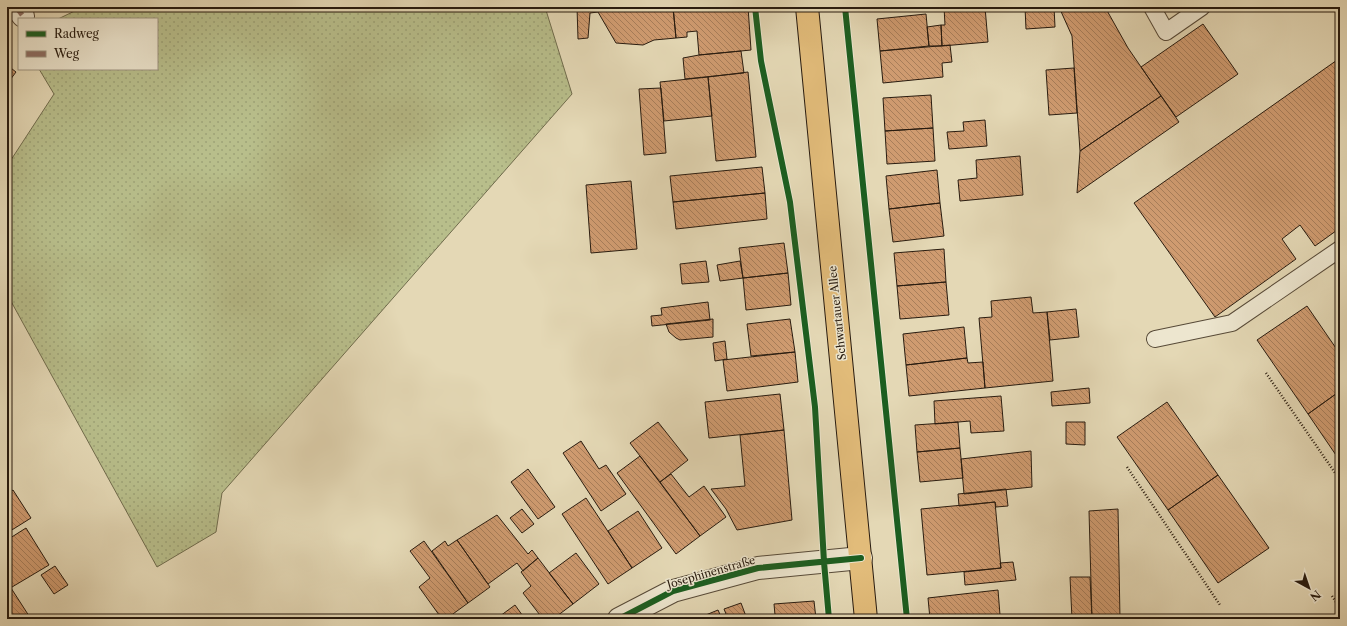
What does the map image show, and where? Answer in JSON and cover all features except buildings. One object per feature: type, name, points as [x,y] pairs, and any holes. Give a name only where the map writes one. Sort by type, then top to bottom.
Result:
[{"type":"main road","name":"Schwartauer Allee","points":[[807,7],[866,619]]},
{"type":"street","name":"Josephinenstraße","points":[[619,619],[673,591],[758,568],[861,558]]},
{"type":"lane","points":[[1152,7],[1166,32],[1202,7]]},
{"type":"lane","points":[[1156,339],[1232,323],[1340,248]]},
{"type":"path","points":[[1266,373],[1340,480]]},
{"type":"path","points":[[1127,467],[1220,605]]},
{"type":"path","points":[[1332,596],[1340,608]]},
{"type":"green space","points":[[83,7],[545,7],[572,94],[222,493],[216,532],[157,567],[7,294],[7,166],[54,94],[40,70],[158,70],[158,18],[60,18]]},
{"type":"marked path","points":[[16,7],[23,16]]},
{"type":"cycle path","points":[[755,7],[761,61],[790,202],[815,407],[824,562],[829,619]]},
{"type":"cycle path","points":[[845,7],[907,619]]},
{"type":"cycle path","points":[[619,619],[673,591],[758,568],[861,558]]}]
